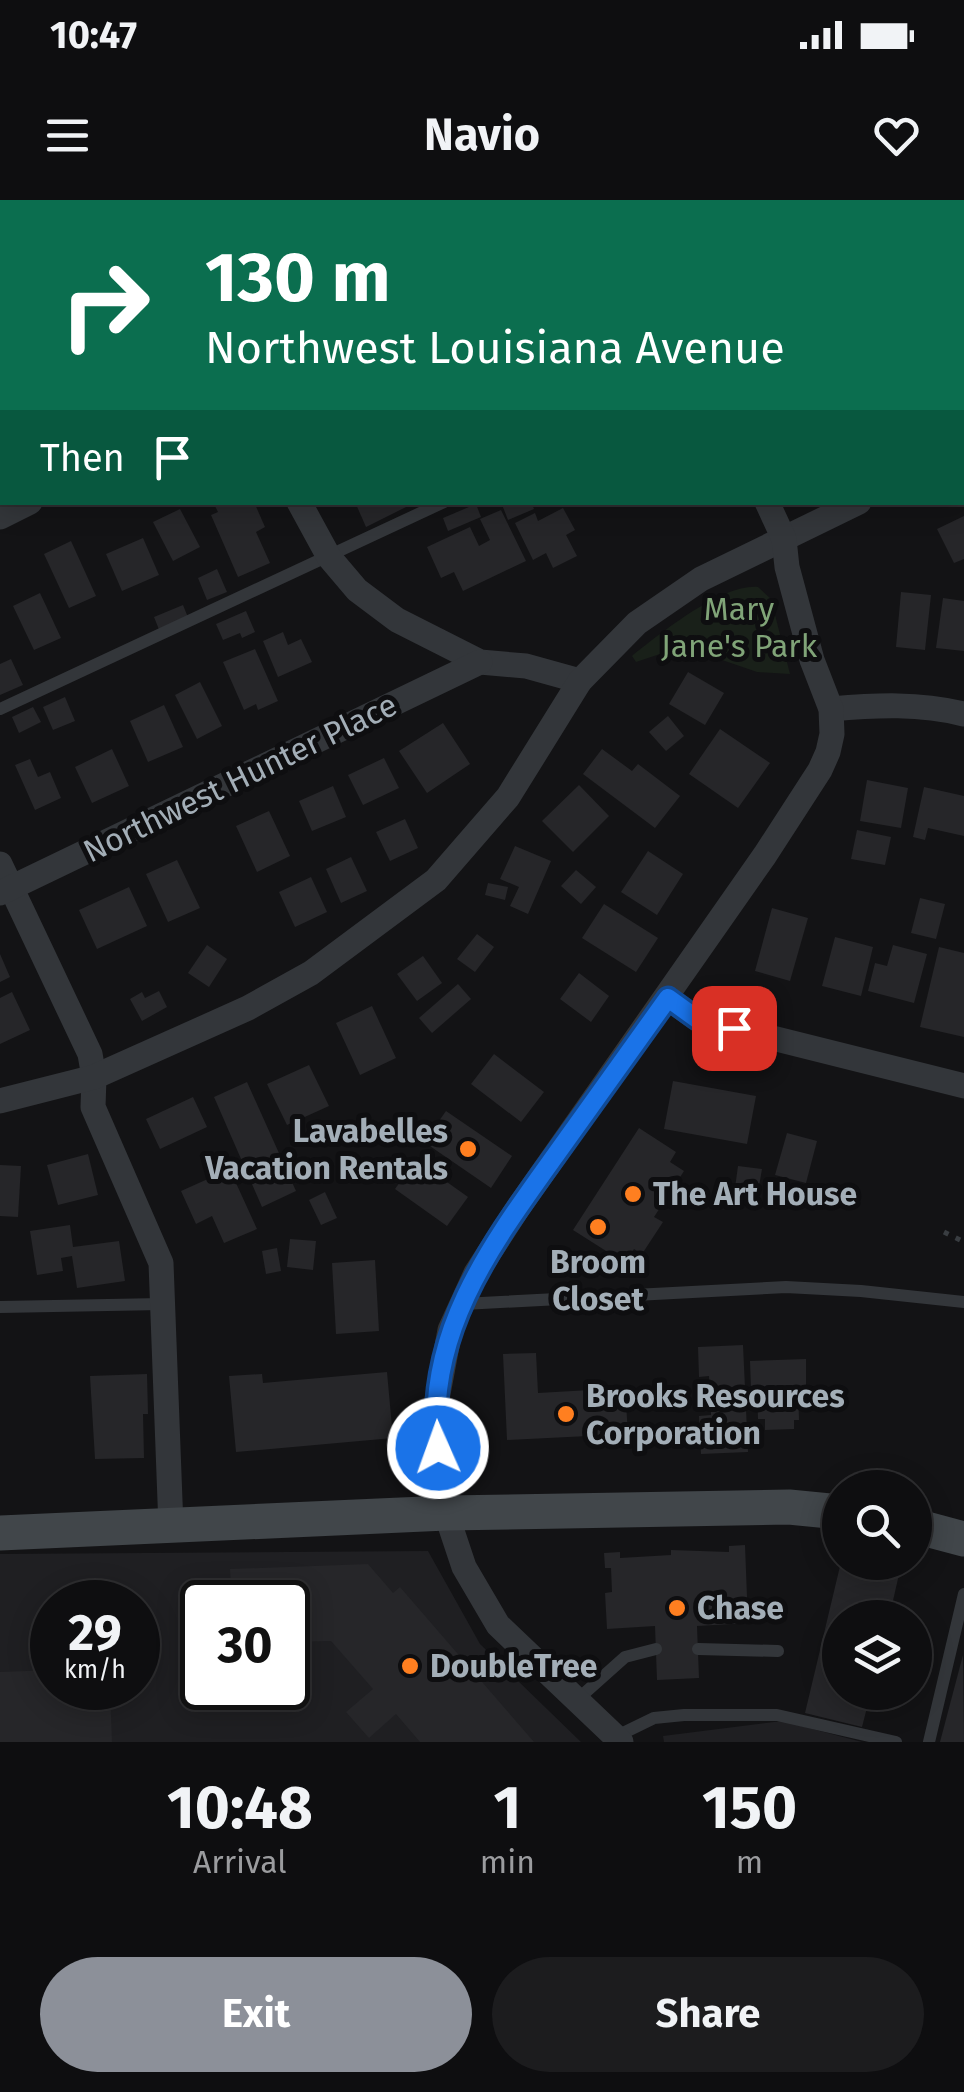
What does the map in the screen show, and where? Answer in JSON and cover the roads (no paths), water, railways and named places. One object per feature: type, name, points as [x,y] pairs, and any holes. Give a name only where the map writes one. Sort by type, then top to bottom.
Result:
[{"type":"street","points":[[0,517],[24,505]]},
{"type":"street","points":[[301,505],[329,556],[357,590],[397,620],[480,662],[526,666],[580,681]]},
{"type":"street","points":[[619,1739],[498,1625],[464,1567],[446,1514],[434,1415],[444,1355],[460,1305],[518,1208],[668,998],[820,770],[832,734],[831,708],[807,642],[787,568],[784,539],[768,505]]},
{"type":"street","points":[[0,1102],[94,1077],[248,1008],[311,973],[436,880],[508,797],[580,681],[637,623],[668,598],[701,579],[852,505]]},
{"type":"street","name":"Northwest Hunter Place","points":[[6,891],[480,662]]},
{"type":"street","points":[[831,708],[933,706],[964,714]]},
{"type":"street","points":[[0,864],[6,891],[90,1054],[94,1077],[92,1107],[161,1263],[172,1526]]},
{"type":"street","points":[[668,998],[697,1019],[964,1086]]},
{"type":"street","points":[[0,1533],[446,1514],[721,1508],[822,1511]]},
{"type":"street","points":[[932,1530],[964,1538]]},
{"type":"lane","points":[[0,710],[438,505]]},
{"type":"lane","points":[[460,1305],[786,1287],[862,1290],[964,1302]]},
{"type":"lane","points":[[0,1307],[162,1304]]},
{"type":"lane","points":[[929,1742],[964,1594]]},
{"type":"lane","points":[[578,1699],[625,1657],[656,1649]]},
{"type":"lane","points":[[698,1649],[778,1651]]},
{"type":"lane","points":[[619,1739],[654,1718],[778,1715],[896,1742]]},
{"type":"place","name":"Lavabelles Vacation Rentals","points":[[468,1149]]},
{"type":"place","name":"The Art House","points":[[633,1194]]},
{"type":"place","name":"Broom Closet","points":[[598,1227]]},
{"type":"place","name":"Brooks Resources Corporation","points":[[566,1414]]},
{"type":"place","name":"Chase","points":[[677,1608]]},
{"type":"place","name":"DoubleTree","points":[[410,1666]]},
{"type":"park label","name":"Mary Jane's Park","points":[[739,628]]}]
